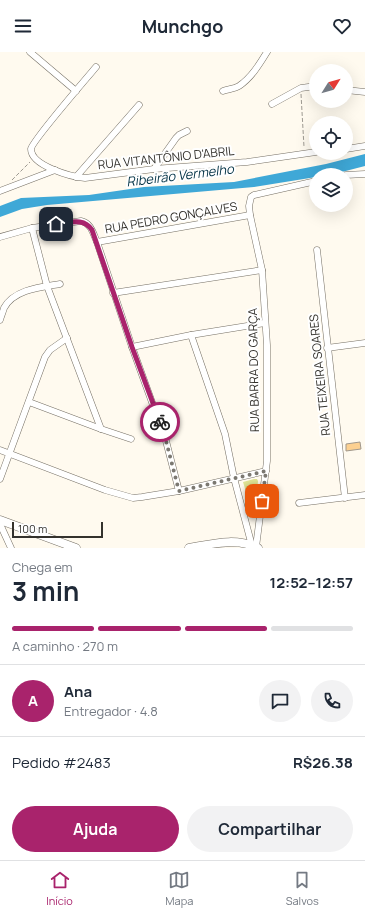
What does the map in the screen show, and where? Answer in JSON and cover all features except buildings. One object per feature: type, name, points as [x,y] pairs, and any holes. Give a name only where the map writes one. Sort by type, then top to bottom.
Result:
[{"type":"main road","points":[[0,520],[76,548]]},
{"type":"main road","points":[[189,548],[224,542],[236,542],[255,547]]},
{"type":"street","points":[[30,52],[76,91]]},
{"type":"street","points":[[223,91],[238,86],[247,79],[260,64],[267,52]]},
{"type":"street","points":[[35,158],[31,147],[40,134],[96,67]]},
{"type":"street","points":[[272,104],[301,88],[309,87]]},
{"type":"street","points":[[353,91],[365,92]]},
{"type":"street","points":[[76,177],[139,105]]},
{"type":"street","points":[[154,170],[176,138],[187,131]]},
{"type":"street","points":[[353,148],[365,146]]},
{"type":"street","name":"RUA VITANTÔNIO D'ABRIL","points":[[35,158],[55,170],[76,177],[85,178],[247,162],[309,153]]},
{"type":"street","points":[[0,191],[55,170]]},
{"type":"street","points":[[353,175],[365,174]]},
{"type":"street","name":"RUA BARRA DO GARÇA","points":[[255,547],[266,471],[267,345],[262,270],[250,215],[250,200],[254,195],[309,183]]},
{"type":"street","name":"RUA PEDRO GONÇALVES","points":[[97,242],[250,215]]},
{"type":"street","points":[[0,237],[32,228],[80,221],[87,224],[92,230],[166,441],[179,491]]},
{"type":"street","points":[[32,228],[47,286],[101,429]]},
{"type":"street","name":"RUA TEIXEIRA SOARES","points":[[317,250],[345,498]]},
{"type":"street","points":[[114,293],[262,270]]},
{"type":"street","points":[[0,320],[5,308],[13,298],[21,293],[60,284]]},
{"type":"street","points":[[132,347],[191,334],[265,323]]},
{"type":"street","points":[[191,334],[220,416],[234,478],[255,547]]},
{"type":"street","points":[[0,479],[45,357],[50,350],[67,338]]},
{"type":"street","points":[[327,348],[365,343]]},
{"type":"street","points":[[29,402],[131,439]]},
{"type":"street","points":[[0,450],[105,490],[128,497],[142,497],[179,491],[266,471]]},
{"type":"street","points":[[299,503],[365,495]]},
{"type":"street","points":[[0,524],[11,548]]},
{"type":"path","points":[[301,88],[305,154]]},
{"type":"path","points":[[8,184],[35,158]]},
{"type":"green space","points":[[257,479],[258,481],[254,518],[243,482]]},
{"type":"water","name":"Ribeirão Vermelho","points":[[365,154],[365,166],[353,169],[309,168],[309,178],[254,187],[47,205],[22,209],[0,217],[0,206],[21,198],[89,195],[144,187],[234,182],[342,160],[353,160],[353,157]]},
{"type":"way so far","points":[[160,422],[179,491],[266,471],[262,501]]},
{"type":"route","points":[[56,224],[80,221],[85,222],[92,230],[132,347],[160,422]]}]
